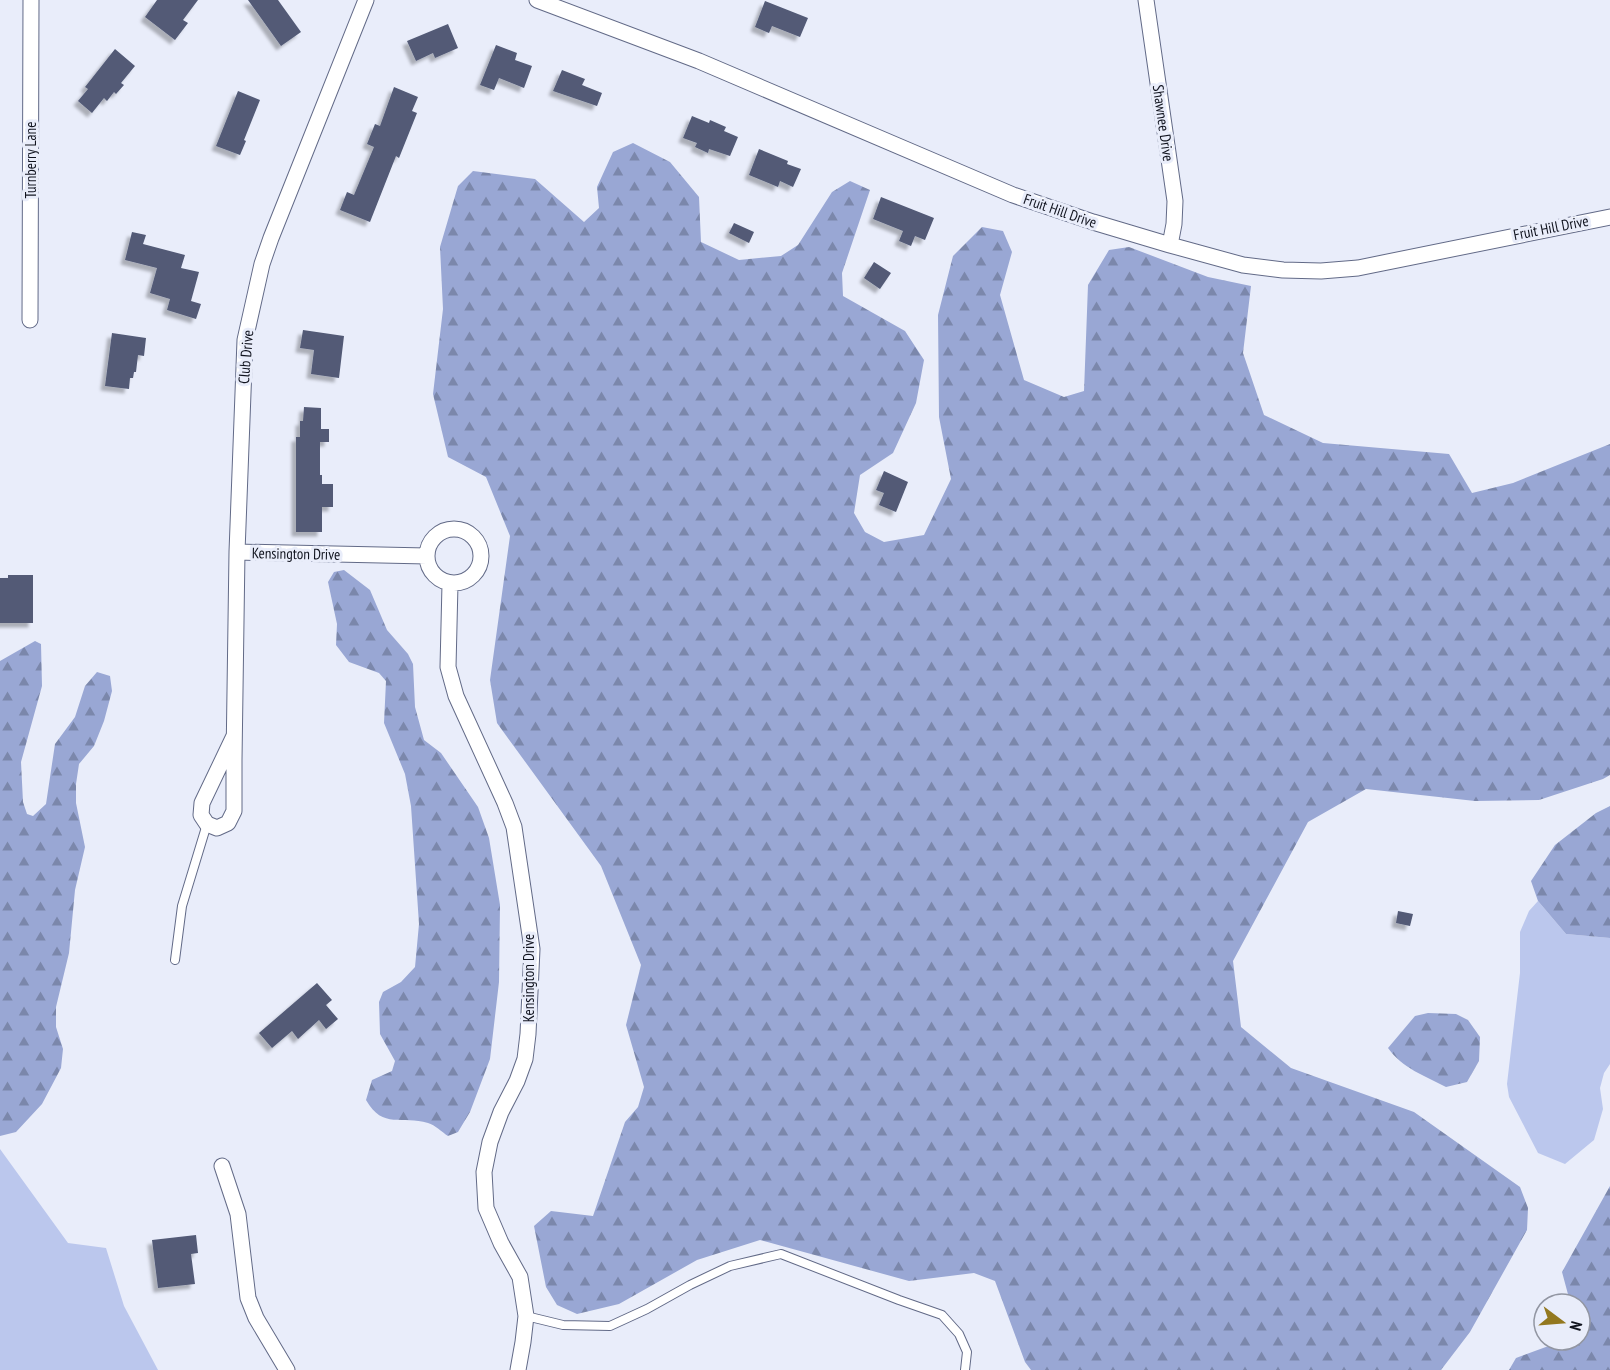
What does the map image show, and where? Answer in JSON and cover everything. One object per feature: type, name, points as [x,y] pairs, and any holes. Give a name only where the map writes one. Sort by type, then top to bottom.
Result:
[{"type":"street","name":"Turnberry Lane","points":[[30,320],[31,0]]},
{"type":"street","name":"Club Drive","points":[[234,736],[202,803],[201,815],[207,824],[217,828],[228,823],[234,811],[237,552],[245,340],[262,264],[271,238],[366,0]]},
{"type":"street","name":"Fruit Hill Drive","points":[[537,0],[699,61],[1013,195],[1093,222],[1243,265],[1283,270],[1321,271],[1358,268],[1610,217]]},
{"type":"street","name":"Shawnee Drive","points":[[1146,0],[1175,201],[1170,245]]},
{"type":"street","points":[[451,529],[469,533],[481,548],[482,555],[476,573],[469,580],[460,584],[441,581],[429,567],[427,556],[428,547],[433,538],[451,529]]},
{"type":"street","name":"Kensington Drive","points":[[237,552],[427,556]]},
{"type":"street","name":"Kensington Drive","points":[[450,584],[448,667],[456,696],[514,827],[532,949],[525,1059],[501,1112],[490,1142],[483,1172],[486,1208],[501,1243],[520,1277],[525,1316],[524,1342],[518,1370]]},
{"type":"street","points":[[222,1166],[238,1214],[248,1298],[256,1318],[287,1370]]},
{"type":"lane","points":[[175,960],[182,906],[207,824]]},
{"type":"lane","points":[[525,1316],[563,1325],[610,1326],[730,1266],[781,1254],[942,1315],[954,1327],[967,1352],[965,1370]]},
{"type":"shaded area","points":[[1538,901],[1566,934],[1610,938],[1610,1064],[1604,1073],[1600,1088],[1603,1109],[1594,1140],[1565,1164],[1538,1153],[1509,1097],[1507,1084],[1520,973],[1520,932],[1529,911]]},
{"type":"shaded area","points":[[0,1149],[68,1243],[106,1248],[124,1306],[158,1370],[0,1370]]},
{"type":"green space","points":[[633,143],[670,162],[699,197],[701,242],[739,260],[781,256],[798,245],[832,192],[850,181],[870,190],[842,273],[843,296],[905,331],[924,360],[916,403],[893,453],[860,475],[854,513],[865,532],[884,542],[924,535],[951,479],[939,417],[938,315],[953,256],[982,227],[1003,231],[1012,252],[1000,295],[1024,380],[1064,397],[1084,391],[1088,285],[1109,250],[1129,247],[1208,277],[1251,286],[1243,353],[1264,415],[1323,443],[1449,454],[1472,493],[1513,483],[1610,444],[1610,775],[1539,800],[1475,801],[1366,789],[1308,822],[1233,961],[1241,1027],[1291,1068],[1414,1112],[1520,1187],[1528,1208],[1527,1230],[1470,1332],[1441,1370],[1031,1370],[1025,1362],[995,1281],[974,1273],[909,1281],[760,1240],[697,1260],[619,1304],[577,1314],[557,1305],[546,1287],[534,1226],[551,1211],[593,1216],[625,1122],[638,1107],[644,1087],[626,1025],[641,965],[601,866],[497,723],[490,680],[510,536],[486,477],[448,457],[433,394],[443,309],[440,247],[458,186],[473,171],[535,179],[584,222],[599,208],[597,187],[613,152]]},
{"type":"green space","points":[[344,570],[370,590],[387,630],[408,654],[413,664],[415,707],[424,740],[441,753],[478,807],[489,838],[500,905],[499,982],[490,1059],[470,1112],[458,1132],[448,1136],[428,1123],[394,1120],[379,1115],[366,1100],[372,1080],[392,1071],[395,1061],[380,1034],[379,1002],[383,992],[401,982],[415,967],[419,924],[411,806],[405,774],[384,723],[386,681],[379,673],[349,662],[336,645],[337,624],[328,582],[334,572]]},
{"type":"green space","points":[[35,641],[41,644],[42,686],[21,762],[23,802],[27,814],[33,816],[46,804],[55,744],[75,717],[85,686],[97,672],[110,676],[112,691],[94,746],[79,764],[76,784],[76,803],[85,847],[75,890],[69,953],[56,1007],[56,1027],[63,1049],[61,1068],[42,1104],[16,1132],[0,1136],[0,661]]},
{"type":"green space","points":[[1610,806],[1610,938],[1566,934],[1538,901],[1531,881],[1555,845],[1596,813]]},
{"type":"green space","points":[[1428,1013],[1456,1014],[1468,1020],[1480,1037],[1479,1061],[1467,1082],[1446,1087],[1407,1066],[1388,1048],[1415,1016]]},
{"type":"green space","points":[[1610,1186],[1610,1370],[1509,1370],[1516,1358],[1532,1352],[1592,1352],[1592,1292],[1567,1292],[1562,1272]]},
{"type":"building","points":[[157,0],[198,0],[183,20],[188,23],[175,40],[145,17]]},
{"type":"building","points":[[248,0],[278,0],[301,32],[281,46]]},
{"type":"building","points":[[765,1],[808,18],[800,37],[772,26],[769,33],[755,27]]},
{"type":"building","points":[[448,24],[458,48],[435,58],[433,53],[416,61],[407,41]]},
{"type":"building","points":[[496,45],[517,53],[515,60],[532,66],[524,88],[499,78],[494,90],[480,85]]},
{"type":"building","points":[[115,49],[135,66],[121,83],[124,85],[116,94],[114,92],[107,101],[104,98],[92,113],[78,101],[88,89],[85,87]]},
{"type":"building","points":[[562,70],[585,79],[582,85],[602,93],[597,106],[553,91]]},
{"type":"building","points":[[394,87],[418,97],[412,111],[417,113],[399,158],[396,156],[370,222],[340,210],[347,192],[354,195],[374,147],[367,144],[375,124],[380,126]]},
{"type":"building","points":[[238,91],[260,100],[240,155],[216,146]]},
{"type":"building","points":[[692,116],[726,127],[724,131],[738,137],[730,156],[709,149],[708,153],[695,147],[697,143],[683,138]]},
{"type":"building","points":[[759,149],[801,169],[793,187],[780,181],[778,187],[749,175]]},
{"type":"building","points":[[881,197],[934,218],[925,240],[915,236],[911,246],[899,241],[903,231],[873,219]]},
{"type":"building","points":[[734,223],[754,232],[749,243],[729,233]]},
{"type":"building","points":[[132,232],[146,235],[143,244],[185,255],[181,268],[199,272],[191,301],[201,304],[196,319],[167,310],[170,299],[150,293],[157,268],[125,260]]},
{"type":"building","points":[[874,262],[891,273],[880,289],[864,278]]},
{"type":"building","points":[[303,330],[344,336],[339,378],[311,374],[314,350],[300,348]]},
{"type":"building","points":[[112,333],[146,338],[144,356],[138,355],[136,372],[133,378],[130,378],[129,389],[105,386]]},
{"type":"building","points":[[304,407],[321,408],[321,429],[329,429],[329,442],[320,442],[320,475],[322,475],[322,484],[333,484],[333,507],[322,507],[322,532],[296,532],[296,437],[300,437],[300,421],[303,421]]},
{"type":"building","points":[[884,471],[908,482],[896,512],[879,505],[884,493],[876,490]]},
{"type":"building","points":[[8,575],[33,575],[33,623],[0,623],[0,578],[8,578]]},
{"type":"building","points":[[1398,911],[1413,914],[1410,926],[1396,923]]},
{"type":"building","points":[[317,983],[332,1000],[326,1005],[338,1019],[326,1029],[319,1020],[298,1039],[292,1031],[272,1048],[259,1033]]},
{"type":"building","points":[[196,1235],[198,1253],[191,1254],[195,1284],[158,1288],[152,1240]]}]
